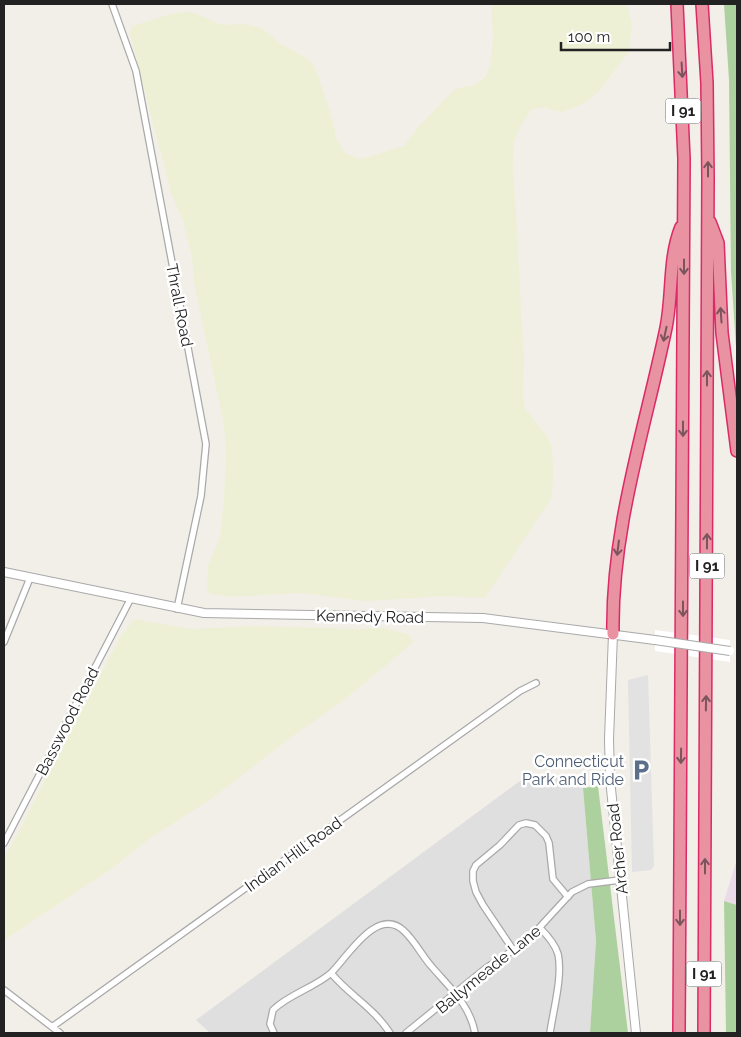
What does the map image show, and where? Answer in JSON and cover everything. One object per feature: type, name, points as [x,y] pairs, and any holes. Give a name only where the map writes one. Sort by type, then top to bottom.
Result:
[{"type":"highway","name":"I 91","points":[[678,4],[684,114],[679,1033]]},
{"type":"highway","name":"I 91","points":[[702,4],[708,107],[704,1033]]},
{"type":"highway","points":[[613,634],[615,579],[623,516],[666,326],[674,247],[684,218]]},
{"type":"highway","points":[[708,218],[718,243],[722,333],[737,451]]},
{"type":"street","name":"Thrall Road","points":[[112,4],[136,71],[206,444],[201,496],[178,609]]},
{"type":"street","name":"Kennedy Road","points":[[4,572],[178,609],[237,614],[483,618],[734,651]]},
{"type":"street","points":[[4,642],[30,578]]},
{"type":"street","name":"Basswood Road","points":[[4,843],[130,600]]},
{"type":"street","name":"Archer Road","points":[[613,634],[609,759],[636,1033]]},
{"type":"street","name":"Indian Hill Road","points":[[52,1027],[520,691],[536,683]]},
{"type":"street","points":[[514,951],[482,905],[476,892],[473,881],[473,872],[476,865],[500,845],[519,825],[526,823],[535,825],[546,836],[549,843],[553,879],[568,897]]},
{"type":"street","name":"Ballymeade Lane","points":[[406,1033],[486,968],[514,951],[540,928],[572,892],[588,884],[620,880]]},
{"type":"street","points":[[274,1033],[270,1024],[273,1010],[330,973],[349,950],[369,932],[385,924],[397,926],[409,936],[416,948],[467,1010],[475,1033]]},
{"type":"street","points":[[540,928],[549,938],[558,954],[558,974],[550,1033]]},
{"type":"street","points":[[330,973],[339,983],[370,1008],[390,1033]]},
{"type":"street","points":[[4,990],[60,1033]]},
{"type":"shaded area","name":"Connecticut Park and Ride","points":[[648,675],[654,866],[651,870],[632,872],[628,680]]},
{"type":"shaded area","points":[[573,776],[583,788],[596,941],[590,1033],[210,1033],[196,1020],[524,778]]},
{"type":"shaded area","points":[[737,859],[737,905],[724,901]]},
{"type":"green space","points":[[491,4],[627,4],[632,26],[628,53],[599,91],[583,104],[562,112],[541,107],[531,110],[520,127],[514,143],[513,164],[524,359],[523,399],[525,409],[547,436],[551,445],[554,471],[551,499],[485,598],[445,596],[367,601],[299,593],[231,597],[210,594],[207,590],[208,566],[220,537],[224,499],[226,454],[224,425],[194,283],[192,257],[183,221],[171,193],[130,34],[132,26],[171,14],[185,12],[195,13],[222,25],[246,24],[263,29],[279,43],[305,57],[315,66],[330,111],[337,140],[345,153],[361,159],[404,146],[419,126],[455,89],[474,85],[486,76],[490,65],[493,39]]},
{"type":"green space","points":[[724,4],[737,4],[737,362],[731,272],[729,80]]},
{"type":"green space","points":[[134,619],[191,629],[258,626],[384,628],[408,634],[414,642],[344,700],[293,736],[211,799],[149,839],[110,870],[4,940],[4,859],[119,639]]},
{"type":"green space","points":[[598,786],[628,1033],[590,1033],[596,941],[583,788]]},
{"type":"green space","points":[[724,901],[737,905],[737,1033],[726,1033]]},
{"type":"pier","points":[[655,630],[730,640],[730,662],[655,651]]},
{"type":"place","name":"Connecticut Park and Ride","points":[[641,770]]}]
